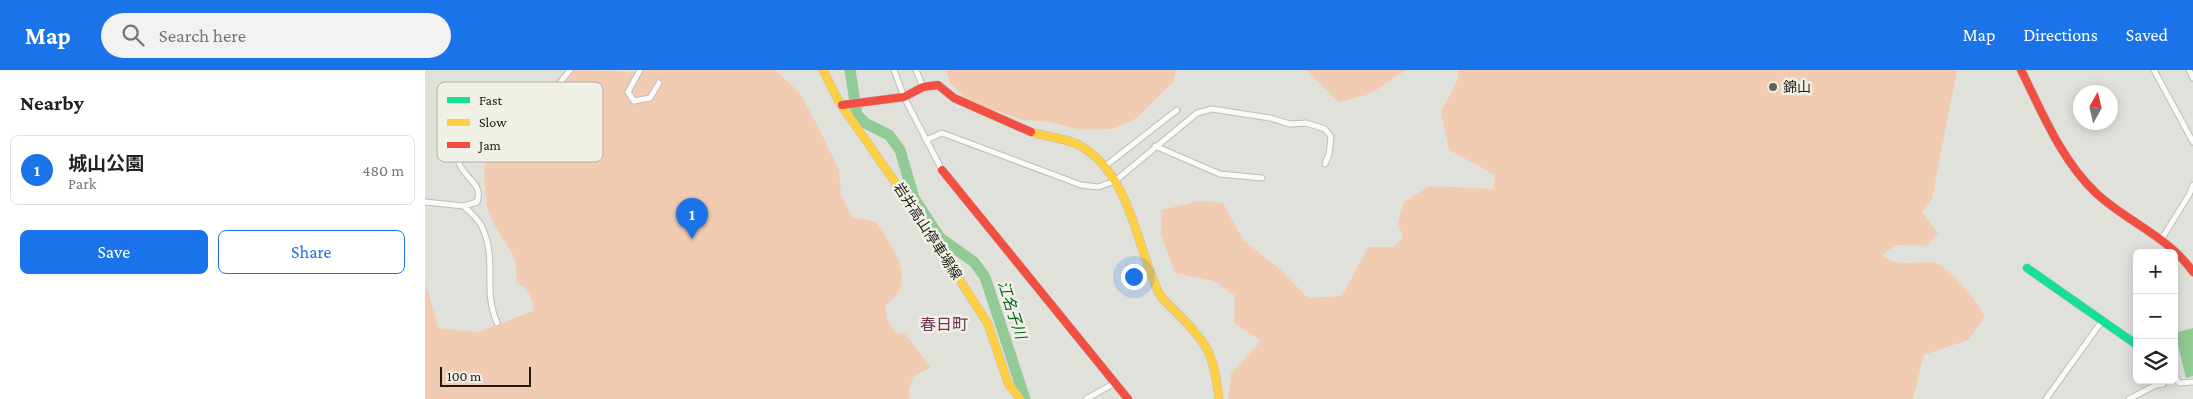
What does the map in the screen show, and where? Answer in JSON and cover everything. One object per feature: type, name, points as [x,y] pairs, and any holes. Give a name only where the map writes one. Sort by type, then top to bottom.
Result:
[{"type":"street","points":[[560,82],[569,70]]},
{"type":"street","points":[[640,70],[628,92],[634,101],[650,98],[659,83]]},
{"type":"street","name":"岩井高山停車場線","points":[[823,70],[841,105],[916,212],[988,324],[1008,383],[1019,399]]},
{"type":"street","points":[[894,70],[904,97],[942,170],[1128,399]]},
{"type":"street","points":[[916,70],[923,87]]},
{"type":"street","points":[[2021,70],[2070,161],[2088,186],[2111,206],[2178,253],[2193,272]]},
{"type":"street","points":[[2154,70],[2193,142]]},
{"type":"street","points":[[2189,70],[2193,78]]},
{"type":"street","points":[[841,105],[904,97],[923,87],[938,85],[954,98],[1033,133],[1079,146],[1104,167],[1115,181],[1139,234],[1160,295],[1202,338],[1209,349],[1216,371],[1219,399]]},
{"type":"street","points":[[926,140],[942,133],[1084,186],[1101,187],[1115,181],[1197,113],[1212,109],[1270,118],[1291,124],[1306,123],[1322,128],[1331,137],[1329,154],[1325,164]]},
{"type":"street","points":[[1104,167],[1177,110]]},
{"type":"street","points":[[1155,146],[1220,174],[1262,178]]},
{"type":"street","points":[[425,202],[464,206],[477,202],[480,195],[478,188],[461,171],[460,162]]},
{"type":"street","points":[[2161,240],[2189,195],[2193,185]]},
{"type":"street","points":[[464,206],[481,224],[490,248],[489,299],[497,323]]},
{"type":"street","points":[[2027,268],[2133,342]]},
{"type":"street","points":[[2046,399],[2102,321]]},
{"type":"street","points":[[2178,381],[2179,383],[2193,382]]},
{"type":"street","points":[[1086,399],[1115,383]]},
{"type":"street","points":[[2129,399],[2155,385],[2163,384]]},
{"type":"shaded area","points":[[567,70],[643,72],[644,70],[775,70],[799,92],[817,124],[839,170],[841,195],[852,217],[876,222],[896,254],[902,276],[901,286],[895,296],[885,306],[887,320],[897,334],[904,333],[931,367],[913,377],[908,395],[910,399],[425,399],[425,286],[428,290],[438,328],[478,332],[533,311],[529,294],[516,282],[516,263],[513,256],[488,210],[485,162],[603,162],[603,82],[552,82]]},
{"type":"shaded area","points":[[946,70],[1176,70],[1173,82],[1137,118],[1113,129],[1082,130],[1049,122],[1023,120],[970,102],[950,83]]},
{"type":"shaded area","points":[[1306,70],[1406,70],[1370,94],[1339,102]]},
{"type":"shaded area","points":[[1458,70],[1957,70],[1932,199],[1922,212],[1938,234],[1927,246],[1897,245],[1881,255],[1900,263],[1933,262],[1939,264],[1962,285],[1977,303],[1985,317],[1968,340],[1924,355],[1913,399],[1228,399],[1231,373],[1261,341],[1234,323],[1235,296],[1214,281],[1175,273],[1161,234],[1162,210],[1198,201],[1223,203],[1244,241],[1280,269],[1308,298],[1342,296],[1368,247],[1393,247],[1403,238],[1398,223],[1403,203],[1429,186],[1493,189],[1495,175],[1449,150],[1441,112],[1458,79]]},
{"type":"shaded area","points":[[2193,328],[2193,376],[2186,378],[2178,345],[2178,332]]},
{"type":"waterway","name":"江名子川","points":[[850,70],[857,115],[865,123],[889,135],[900,150],[914,198],[940,238],[974,262],[985,277],[1025,399]]},
{"type":"traffic: fast","points":[[2027,268],[2133,342]]},
{"type":"traffic: slow","points":[[823,70],[839,102],[916,212],[988,324],[1008,383],[1020,399]]},
{"type":"traffic: slow","points":[[1031,132],[1079,145],[1096,158],[1110,174],[1130,212],[1159,293],[1190,326],[1209,353],[1215,373],[1219,399]]},
{"type":"traffic: jam","points":[[2021,70],[2053,135],[2072,166],[2096,193],[2172,249],[2193,272]]},
{"type":"traffic: jam","points":[[842,105],[904,97],[923,87],[938,85],[954,98],[1031,132]]},
{"type":"traffic: jam","points":[[942,170],[1128,399]]},
{"type":"place","name":"錦山","points":[[1773,87]]},
{"type":"place","name":"城山公園","points":[[692,239]]},
{"type":"district","name":"春日町","points":[[944,324]]}]
